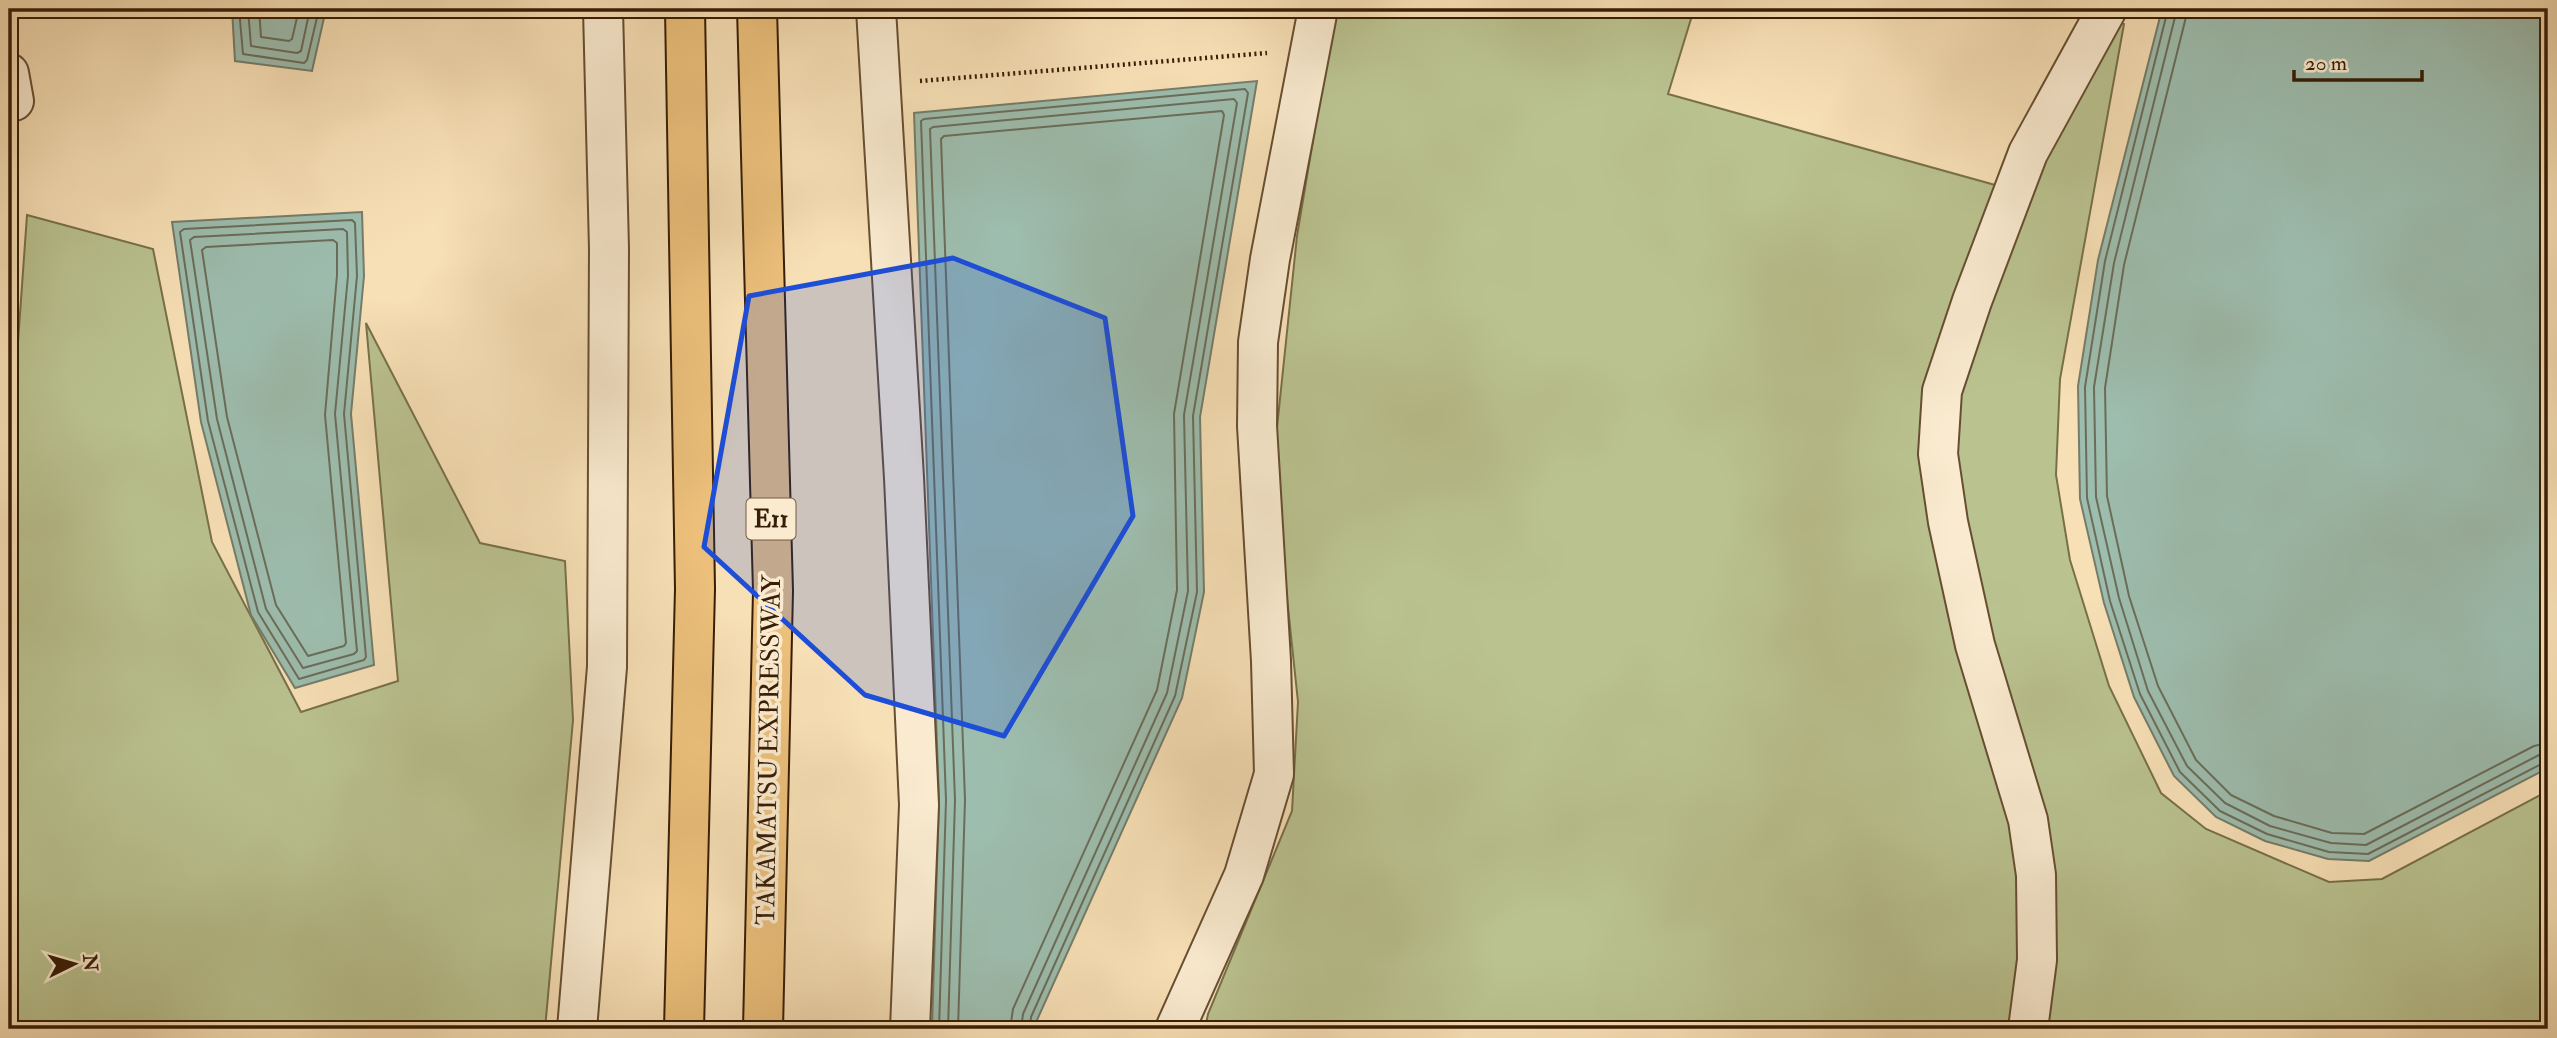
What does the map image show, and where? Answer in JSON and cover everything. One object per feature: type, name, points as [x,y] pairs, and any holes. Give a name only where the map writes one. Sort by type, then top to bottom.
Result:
[{"type":"highway","points":[[684,1029],[695,589],[685,9]]},
{"type":"highway","name":"TAKAMATSU EXPRESSWAY","points":[[757,9],[773,591],[763,1029]]},
{"type":"street","points":[[577,1029],[607,667],[609,249],[603,9]]},
{"type":"street","points":[[876,9],[904,464],[919,805],[910,1029]]},
{"type":"street","points":[[1175,1029],[1244,875],[1273,774],[1271,661],[1257,426],[1258,342],[1270,259],[1318,9]]},
{"type":"street","points":[[2028,1029],[2037,960],[2036,875],[2028,820],[1975,645],[1948,522],[1938,454],[1942,391],[1972,301],[2028,153],[2097,24],[2108,9]]},
{"type":"street","points":[[9,73],[14,101],[9,101]]},
{"type":"path","points":[[881,84],[1310,50]]},
{"type":"highlighted area","points":[[953,258],[1105,318],[1133,516],[1004,736],[865,695],[704,547],[749,296]]},
{"type":"green space","points":[[1335,9],[1694,9],[1668,94],[2024,193],[2116,20],[2124,24],[2060,379],[2056,475],[2070,560],[2109,686],[2161,793],[2206,829],[2329,882],[2382,879],[2548,791],[2548,1029],[1205,1029],[1208,1014],[1292,811],[1298,702],[1273,466],[1297,236]]},
{"type":"green space","points":[[27,215],[153,249],[212,542],[301,712],[398,681],[366,323],[480,543],[565,561],[573,720],[545,1029],[9,1029],[9,469]]},
{"type":"water","points":[[232,9],[326,9],[312,71],[235,61]]},
{"type":"water","points":[[2162,9],[2548,9],[2548,768],[2369,861],[2328,859],[2265,841],[2216,817],[2174,776],[2134,697],[2104,603],[2080,499],[2078,386],[2098,260]]},
{"type":"water","points":[[1257,81],[1200,417],[1204,592],[1182,698],[1037,1020],[1036,1029],[932,1029],[939,800],[914,113]]},
{"type":"water","points":[[362,212],[364,276],[351,414],[374,665],[295,688],[251,615],[201,422],[172,222]]}]
